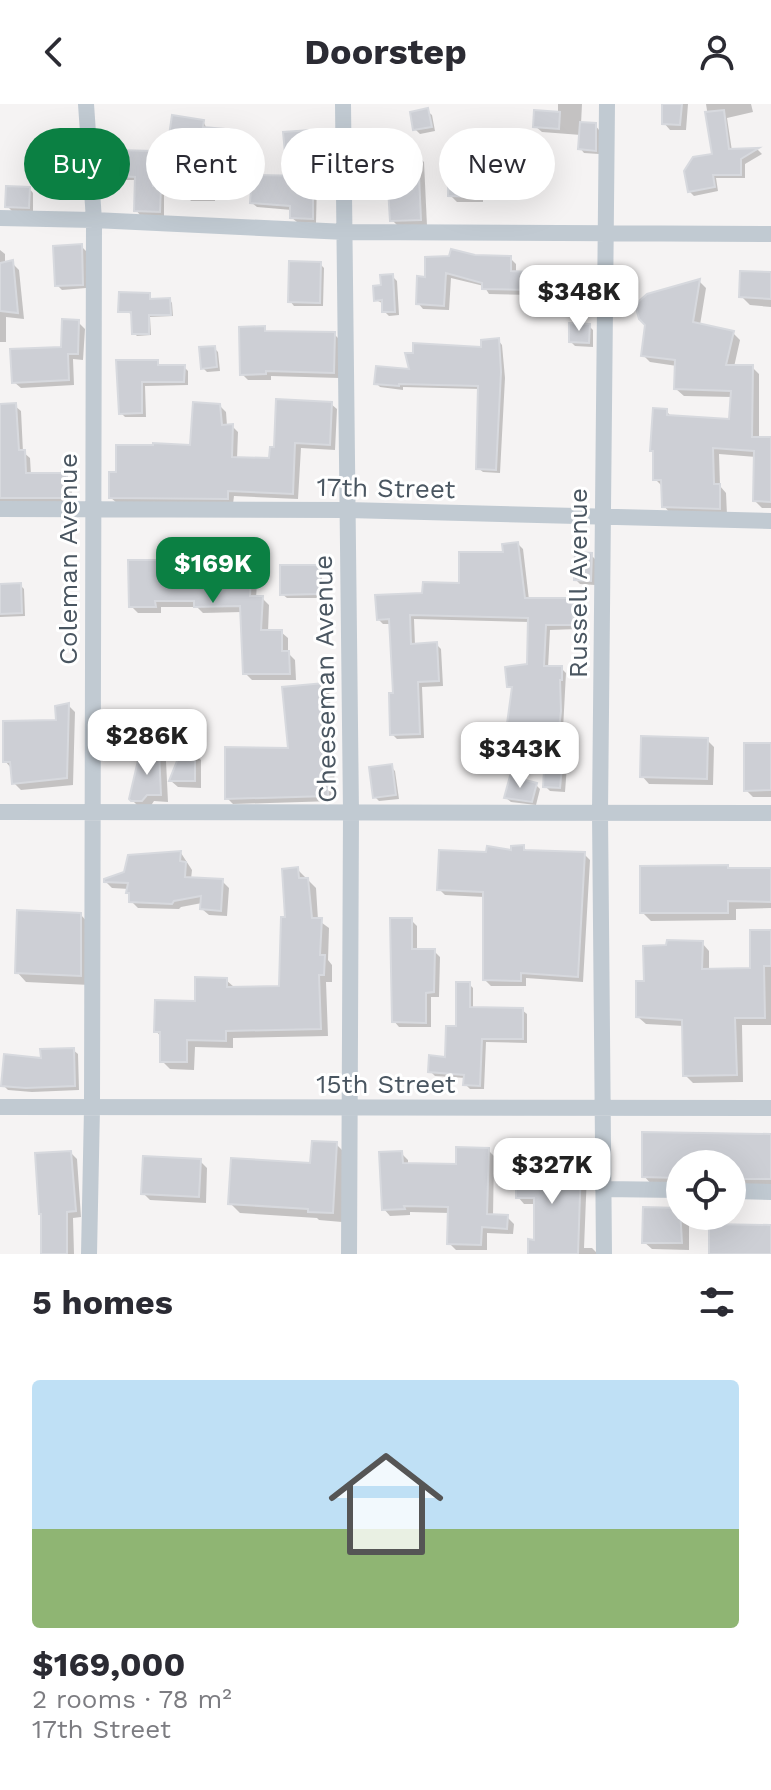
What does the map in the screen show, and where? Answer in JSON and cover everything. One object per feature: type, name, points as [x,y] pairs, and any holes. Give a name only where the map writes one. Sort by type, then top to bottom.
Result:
[{"type":"street","name":"Coleman Avenue","points":[[86,104],[94,220],[89,1254]]},
{"type":"street","name":"Cheeseman Avenue","points":[[343,104],[351,813],[349,1254]]},
{"type":"street","name":"Russell Avenue","points":[[604,1254],[600,813],[607,104]]},
{"type":"street","points":[[0,218],[346,232],[771,234]]},
{"type":"street","name":"17th Street","points":[[0,509],[348,510],[771,521]]},
{"type":"street","points":[[0,812],[771,813]]},
{"type":"street","name":"15th Street","points":[[0,1107],[771,1108]]},
{"type":"street","points":[[603,1189],[666,1190]]},
{"type":"street","points":[[746,1191],[771,1192]]},
{"type":"building","points":[[662,104],[682,104],[680,125],[662,124]]},
{"type":"building","points":[[428,108],[432,127],[413,128],[410,112]]},
{"type":"building","points":[[534,110],[560,112],[559,129],[533,127]]},
{"type":"building","points":[[724,110],[729,149],[759,148],[741,159],[741,175],[713,175],[715,187],[688,192],[684,171],[693,157],[712,154],[705,112]]},
{"type":"building","points":[[172,115],[204,120],[203,127],[214,128],[170,128]]},
{"type":"building","points":[[580,122],[596,123],[596,151],[578,149]]},
{"type":"building","points":[[130,150],[146,151],[146,200],[160,200],[160,212],[134,211],[135,177],[130,177]]},
{"type":"building","points":[[265,175],[281,175],[281,200],[313,200],[313,219],[290,218],[290,206],[250,203],[250,200],[265,200]]},
{"type":"building","points":[[6,186],[24,187],[24,200],[29,200],[29,208],[5,207]]},
{"type":"building","points":[[389,200],[420,200],[421,220],[390,221]]},
{"type":"building","points":[[82,244],[83,285],[55,286],[53,246]]},
{"type":"building","points":[[451,249],[475,255],[511,256],[511,271],[529,272],[528,290],[482,289],[482,283],[446,273],[444,306],[416,304],[417,276],[425,277],[425,257],[449,256]]},
{"type":"building","points":[[13,260],[18,313],[0,311],[0,263]]},
{"type":"building","points":[[289,261],[321,262],[320,303],[288,302]]},
{"type":"building","points":[[740,271],[771,272],[771,299],[739,297]]},
{"type":"building","points":[[393,274],[395,312],[382,312],[382,300],[374,301],[373,286],[381,285],[380,275]]},
{"type":"building","points":[[700,279],[693,322],[734,331],[726,365],[753,365],[752,437],[771,437],[771,502],[753,501],[754,451],[713,448],[714,484],[720,484],[720,509],[662,507],[661,480],[653,480],[653,451],[650,451],[653,408],[667,409],[667,415],[729,419],[731,391],[674,389],[675,360],[641,356],[645,325],[639,319],[638,302],[647,294]]},
{"type":"building","points":[[119,292],[150,293],[150,299],[170,298],[171,315],[149,315],[149,334],[132,334],[131,312],[118,312]]},
{"type":"building","points":[[62,319],[79,320],[78,354],[68,354],[69,380],[12,383],[10,349],[61,347]]},
{"type":"building","points":[[569,323],[590,324],[589,343],[569,342]]},
{"type":"building","points":[[265,326],[265,331],[335,332],[334,373],[266,371],[266,374],[240,375],[239,327]]},
{"type":"building","points":[[499,338],[501,372],[496,470],[476,469],[478,386],[374,384],[376,366],[409,369],[405,353],[413,353],[413,343],[481,347],[481,340]]},
{"type":"building","points":[[215,346],[217,367],[201,369],[199,347]]},
{"type":"building","points":[[116,360],[158,360],[158,365],[185,365],[184,382],[142,382],[142,413],[119,414]]},
{"type":"building","points":[[276,399],[332,402],[330,445],[295,443],[293,494],[228,491],[228,499],[109,498],[109,472],[116,472],[116,445],[190,445],[193,402],[220,404],[222,425],[233,424],[232,457],[269,458],[270,447],[274,447]]},
{"type":"building","points":[[16,403],[19,450],[25,450],[26,473],[67,473],[67,498],[0,498],[0,404]]},
{"type":"building","points":[[518,542],[525,598],[572,598],[573,625],[546,625],[544,666],[562,666],[557,746],[564,746],[560,788],[543,787],[545,753],[507,755],[506,739],[488,740],[487,725],[507,724],[512,687],[507,687],[505,667],[527,664],[528,618],[410,615],[411,644],[437,642],[439,681],[418,682],[420,734],[390,735],[389,693],[393,693],[389,619],[377,620],[375,595],[422,593],[423,582],[459,583],[459,552],[503,552],[502,544]]},
{"type":"building","points":[[575,552],[592,553],[591,581],[574,580]]},
{"type":"building","points":[[128,560],[157,560],[157,568],[193,567],[192,560],[221,560],[221,572],[251,574],[250,596],[263,596],[261,630],[282,630],[282,651],[289,651],[290,674],[243,674],[240,606],[194,607],[194,601],[155,601],[156,607],[129,607]]},
{"type":"building","points":[[280,565],[319,565],[319,594],[280,595]]},
{"type":"building","points":[[21,583],[22,613],[0,614],[0,584]]},
{"type":"building","points":[[324,683],[330,740],[328,796],[225,799],[225,747],[288,748],[282,687]]},
{"type":"building","points":[[69,703],[67,778],[12,784],[10,762],[3,762],[3,721],[56,720],[55,706]]},
{"type":"building","points":[[641,736],[708,738],[707,779],[640,777]]},
{"type":"building","points":[[744,743],[771,743],[771,790],[744,791]]},
{"type":"building","points":[[159,751],[161,795],[147,795],[142,801],[131,801],[140,752]]},
{"type":"building","points":[[181,751],[195,751],[195,781],[169,781]]},
{"type":"building","points":[[392,764],[396,795],[373,798],[369,767]]},
{"type":"building","points":[[510,776],[537,783],[532,802],[504,798]]},
{"type":"building","points":[[524,845],[524,850],[585,852],[578,977],[521,973],[521,981],[483,980],[483,892],[437,890],[439,850],[486,852],[487,846],[511,850],[511,846]]},
{"type":"building","points":[[181,851],[180,861],[186,862],[185,877],[223,879],[221,911],[200,909],[201,896],[172,904],[129,902],[129,893],[126,893],[128,883],[104,882],[104,879],[124,872],[128,855]]},
{"type":"building","points":[[728,865],[728,868],[771,868],[771,902],[728,901],[728,913],[640,913],[640,866]]},
{"type":"building","points":[[298,867],[299,878],[308,878],[312,918],[322,918],[320,955],[325,955],[324,975],[319,975],[321,1029],[226,1031],[226,1041],[187,1040],[187,1062],[160,1062],[160,1032],[154,1032],[155,1000],[195,1001],[195,977],[227,978],[227,987],[279,986],[281,917],[285,917],[282,869]]},
{"type":"building","points":[[17,910],[81,913],[81,976],[15,973]]},
{"type":"building","points":[[390,918],[412,918],[412,949],[435,949],[434,992],[426,993],[426,1023],[392,1022]]},
{"type":"building","points":[[750,930],[771,930],[771,966],[764,966],[765,1018],[735,1018],[737,1075],[683,1076],[682,1020],[636,1017],[636,981],[644,981],[643,946],[666,945],[667,940],[703,941],[702,969],[750,968]]},
{"type":"building","points":[[456,982],[470,982],[470,1007],[523,1008],[523,1039],[482,1039],[480,1086],[463,1085],[464,1075],[428,1072],[429,1055],[445,1057],[446,1026],[456,1026]]},
{"type":"building","points":[[74,1048],[75,1086],[1,1086],[4,1054],[41,1058],[40,1049]]},
{"type":"building","points":[[642,1132],[771,1134],[771,1179],[746,1179],[746,1150],[666,1150],[666,1178],[642,1177]]},
{"type":"building","points":[[312,1141],[337,1142],[333,1213],[228,1204],[231,1158],[310,1163]]},
{"type":"building","points":[[456,1147],[489,1148],[487,1214],[508,1215],[507,1229],[482,1227],[481,1245],[447,1244],[448,1207],[404,1206],[405,1209],[382,1210],[379,1152],[402,1151],[403,1163],[456,1164]]},
{"type":"building","points":[[71,1151],[76,1211],[67,1212],[67,1254],[41,1254],[35,1153]]},
{"type":"building","points":[[143,1156],[201,1159],[199,1197],[141,1194]]},
{"type":"building","points":[[516,1163],[581,1165],[578,1254],[528,1254],[528,1239],[534,1240],[534,1198],[516,1198]]},
{"type":"building","points":[[643,1207],[666,1208],[666,1230],[681,1230],[682,1243],[642,1243]]},
{"type":"building","points":[[746,1225],[771,1225],[771,1254],[709,1254],[709,1230],[746,1230]]}]
